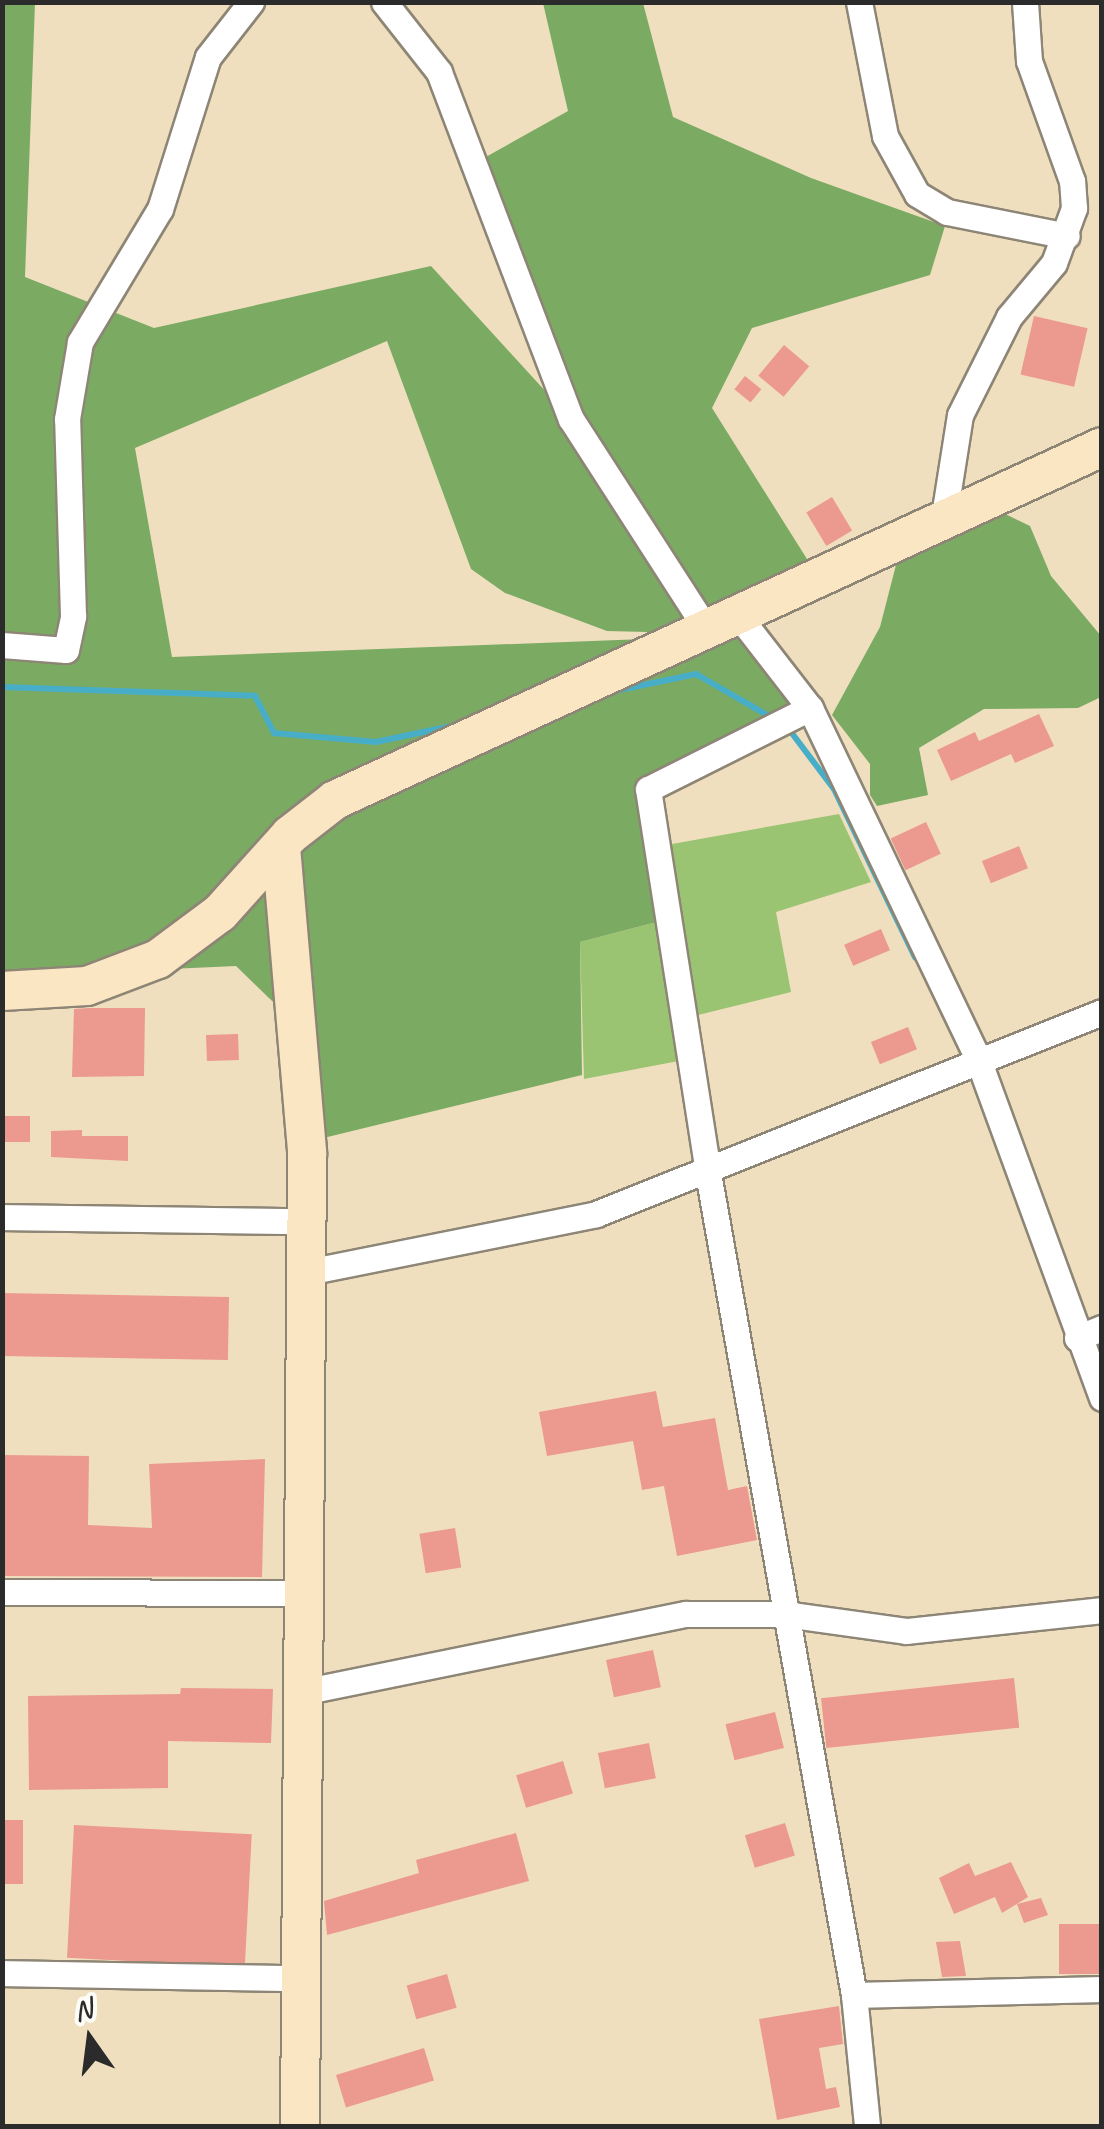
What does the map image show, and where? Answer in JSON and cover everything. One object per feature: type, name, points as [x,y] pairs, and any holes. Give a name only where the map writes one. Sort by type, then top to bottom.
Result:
[{"type":"street","points":[[2,646],[66,650],[73,616],[67,418],[80,342],[160,210],[208,57],[250,2]]},
{"type":"street","points":[[384,2],[440,72],[571,418],[721,621],[810,708],[978,1060],[1090,1333],[1102,1398]]},
{"type":"street","points":[[859,2],[885,136],[917,194],[947,212],[1067,236]]},
{"type":"street","points":[[944,516],[960,415],[1009,317],[1054,264],[1067,236],[1072,180],[1030,60],[1025,2]]},
{"type":"street","points":[[2,991],[87,986],[158,958],[220,913],[281,847],[336,800],[1102,446]]},
{"type":"street","points":[[810,708],[648,788],[708,1173],[854,1995],[868,2126]]},
{"type":"street","points":[[281,847],[308,1152],[300,2126]]},
{"type":"street","points":[[307,1272],[596,1214],[708,1173],[1102,1012]]},
{"type":"street","points":[[2,1218],[307,1221]]},
{"type":"street","points":[[2,1592],[302,1593]]},
{"type":"street","points":[[302,1692],[686,1614],[785,1614],[906,1631],[1102,1610]]},
{"type":"street","points":[[2,1974],[300,1978]]},
{"type":"street","points":[[854,1995],[1102,1989]]},
{"type":"green space","points":[[2,3],[35,3],[25,277],[154,328],[431,266],[568,416],[484,158],[568,111],[543,3],[643,3],[673,117],[811,178],[945,226],[930,275],[752,328],[712,408],[812,567],[688,633],[607,631],[505,593],[471,569],[387,341],[135,448],[172,657],[696,637],[737,624],[797,711],[643,787],[668,919],[580,942],[582,1075],[307,1142],[300,1028],[236,966],[81,973],[3,990]]},
{"type":"green space","points":[[997,510],[1030,526],[1051,576],[1101,636],[1101,697],[1078,708],[984,709],[919,748],[928,795],[877,806],[870,795],[870,764],[832,715],[880,627],[896,565]]},
{"type":"green space","points":[[839,814],[871,882],[776,912],[791,992],[694,1016],[661,846]]},
{"type":"green space","points":[[668,919],[689,1059],[584,1079],[580,942]]},
{"type":"building","points":[[1034,316],[1088,328],[1074,387],[1021,374]]},
{"type":"building","points":[[784,345],[809,366],[784,397],[758,376]]},
{"type":"building","points":[[745,376],[761,389],[751,402],[734,389]]},
{"type":"building","points":[[832,497],[852,530],[826,546],[806,512]]},
{"type":"building","points":[[1039,714],[1054,746],[1015,763],[1011,754],[951,781],[937,750],[975,732],[979,741]]},
{"type":"building","points":[[926,822],[941,854],[905,870],[891,838]]},
{"type":"building","points":[[1019,846],[1028,868],[991,883],[982,861]]},
{"type":"building","points":[[881,929],[890,950],[853,966],[844,945]]},
{"type":"building","points":[[145,1008],[144,1076],[72,1077],[74,1009]]},
{"type":"building","points":[[908,1027],[917,1049],[880,1064],[871,1042]]},
{"type":"building","points":[[238,1034],[239,1060],[207,1061],[206,1035]]},
{"type":"building","points":[[2,1116],[30,1116],[30,1142],[2,1142]]},
{"type":"building","points":[[82,1130],[82,1136],[128,1136],[128,1161],[51,1157],[51,1131]]},
{"type":"building","points":[[2,1293],[229,1297],[228,1360],[2,1356]]},
{"type":"building","points":[[656,1391],[663,1427],[715,1418],[728,1490],[747,1486],[757,1540],[677,1556],[664,1486],[642,1490],[633,1441],[547,1456],[539,1412]]},
{"type":"building","points":[[2,1455],[89,1456],[88,1525],[152,1528],[149,1464],[265,1459],[262,1577],[2,1576]]},
{"type":"building","points":[[455,1528],[461,1568],[426,1573],[419,1534]]},
{"type":"building","points":[[653,1650],[661,1687],[614,1697],[606,1660]]},
{"type":"building","points":[[1014,1678],[1019,1728],[826,1748],[821,1698]]},
{"type":"building","points":[[181,1688],[273,1689],[271,1743],[168,1741],[168,1788],[29,1790],[28,1696],[180,1694]]},
{"type":"building","points":[[775,1712],[784,1748],[734,1760],[726,1724]]},
{"type":"building","points":[[649,1743],[656,1778],[605,1788],[598,1753]]},
{"type":"building","points":[[563,1761],[573,1794],[526,1808],[516,1775]]},
{"type":"building","points":[[2,1820],[23,1820],[23,1884],[2,1884]]},
{"type":"building","points":[[785,1823],[795,1856],[755,1868],[745,1835]]},
{"type":"building","points":[[74,1825],[252,1834],[245,1967],[67,1958]]},
{"type":"building","points":[[516,1833],[529,1881],[327,1935],[324,1901],[419,1873],[416,1860]]},
{"type":"building","points":[[1011,1862],[1028,1897],[1002,1913],[995,1897],[954,1914],[939,1878],[969,1863],[975,1876]]},
{"type":"building","points":[[1041,1898],[1048,1915],[1024,1923],[1017,1904]]},
{"type":"building","points":[[1059,1924],[1102,1924],[1102,1974],[1059,1974]]},
{"type":"building","points":[[960,1941],[966,1976],[942,1977],[936,1942]]},
{"type":"building","points":[[447,1974],[457,2008],[416,2019],[407,1986]]},
{"type":"building","points":[[839,2006],[843,2044],[819,2048],[826,2089],[836,2087],[840,2107],[777,2120],[759,2019]]},
{"type":"building","points":[[424,2048],[434,2081],[346,2107],[336,2075]]},
{"type":"waterway","points":[[610,692],[696,674],[774,719]]},
{"type":"waterway","points":[[2,687],[255,696],[274,733],[376,742],[456,725]]},
{"type":"waterway","points":[[788,728],[834,789],[915,957]]}]
